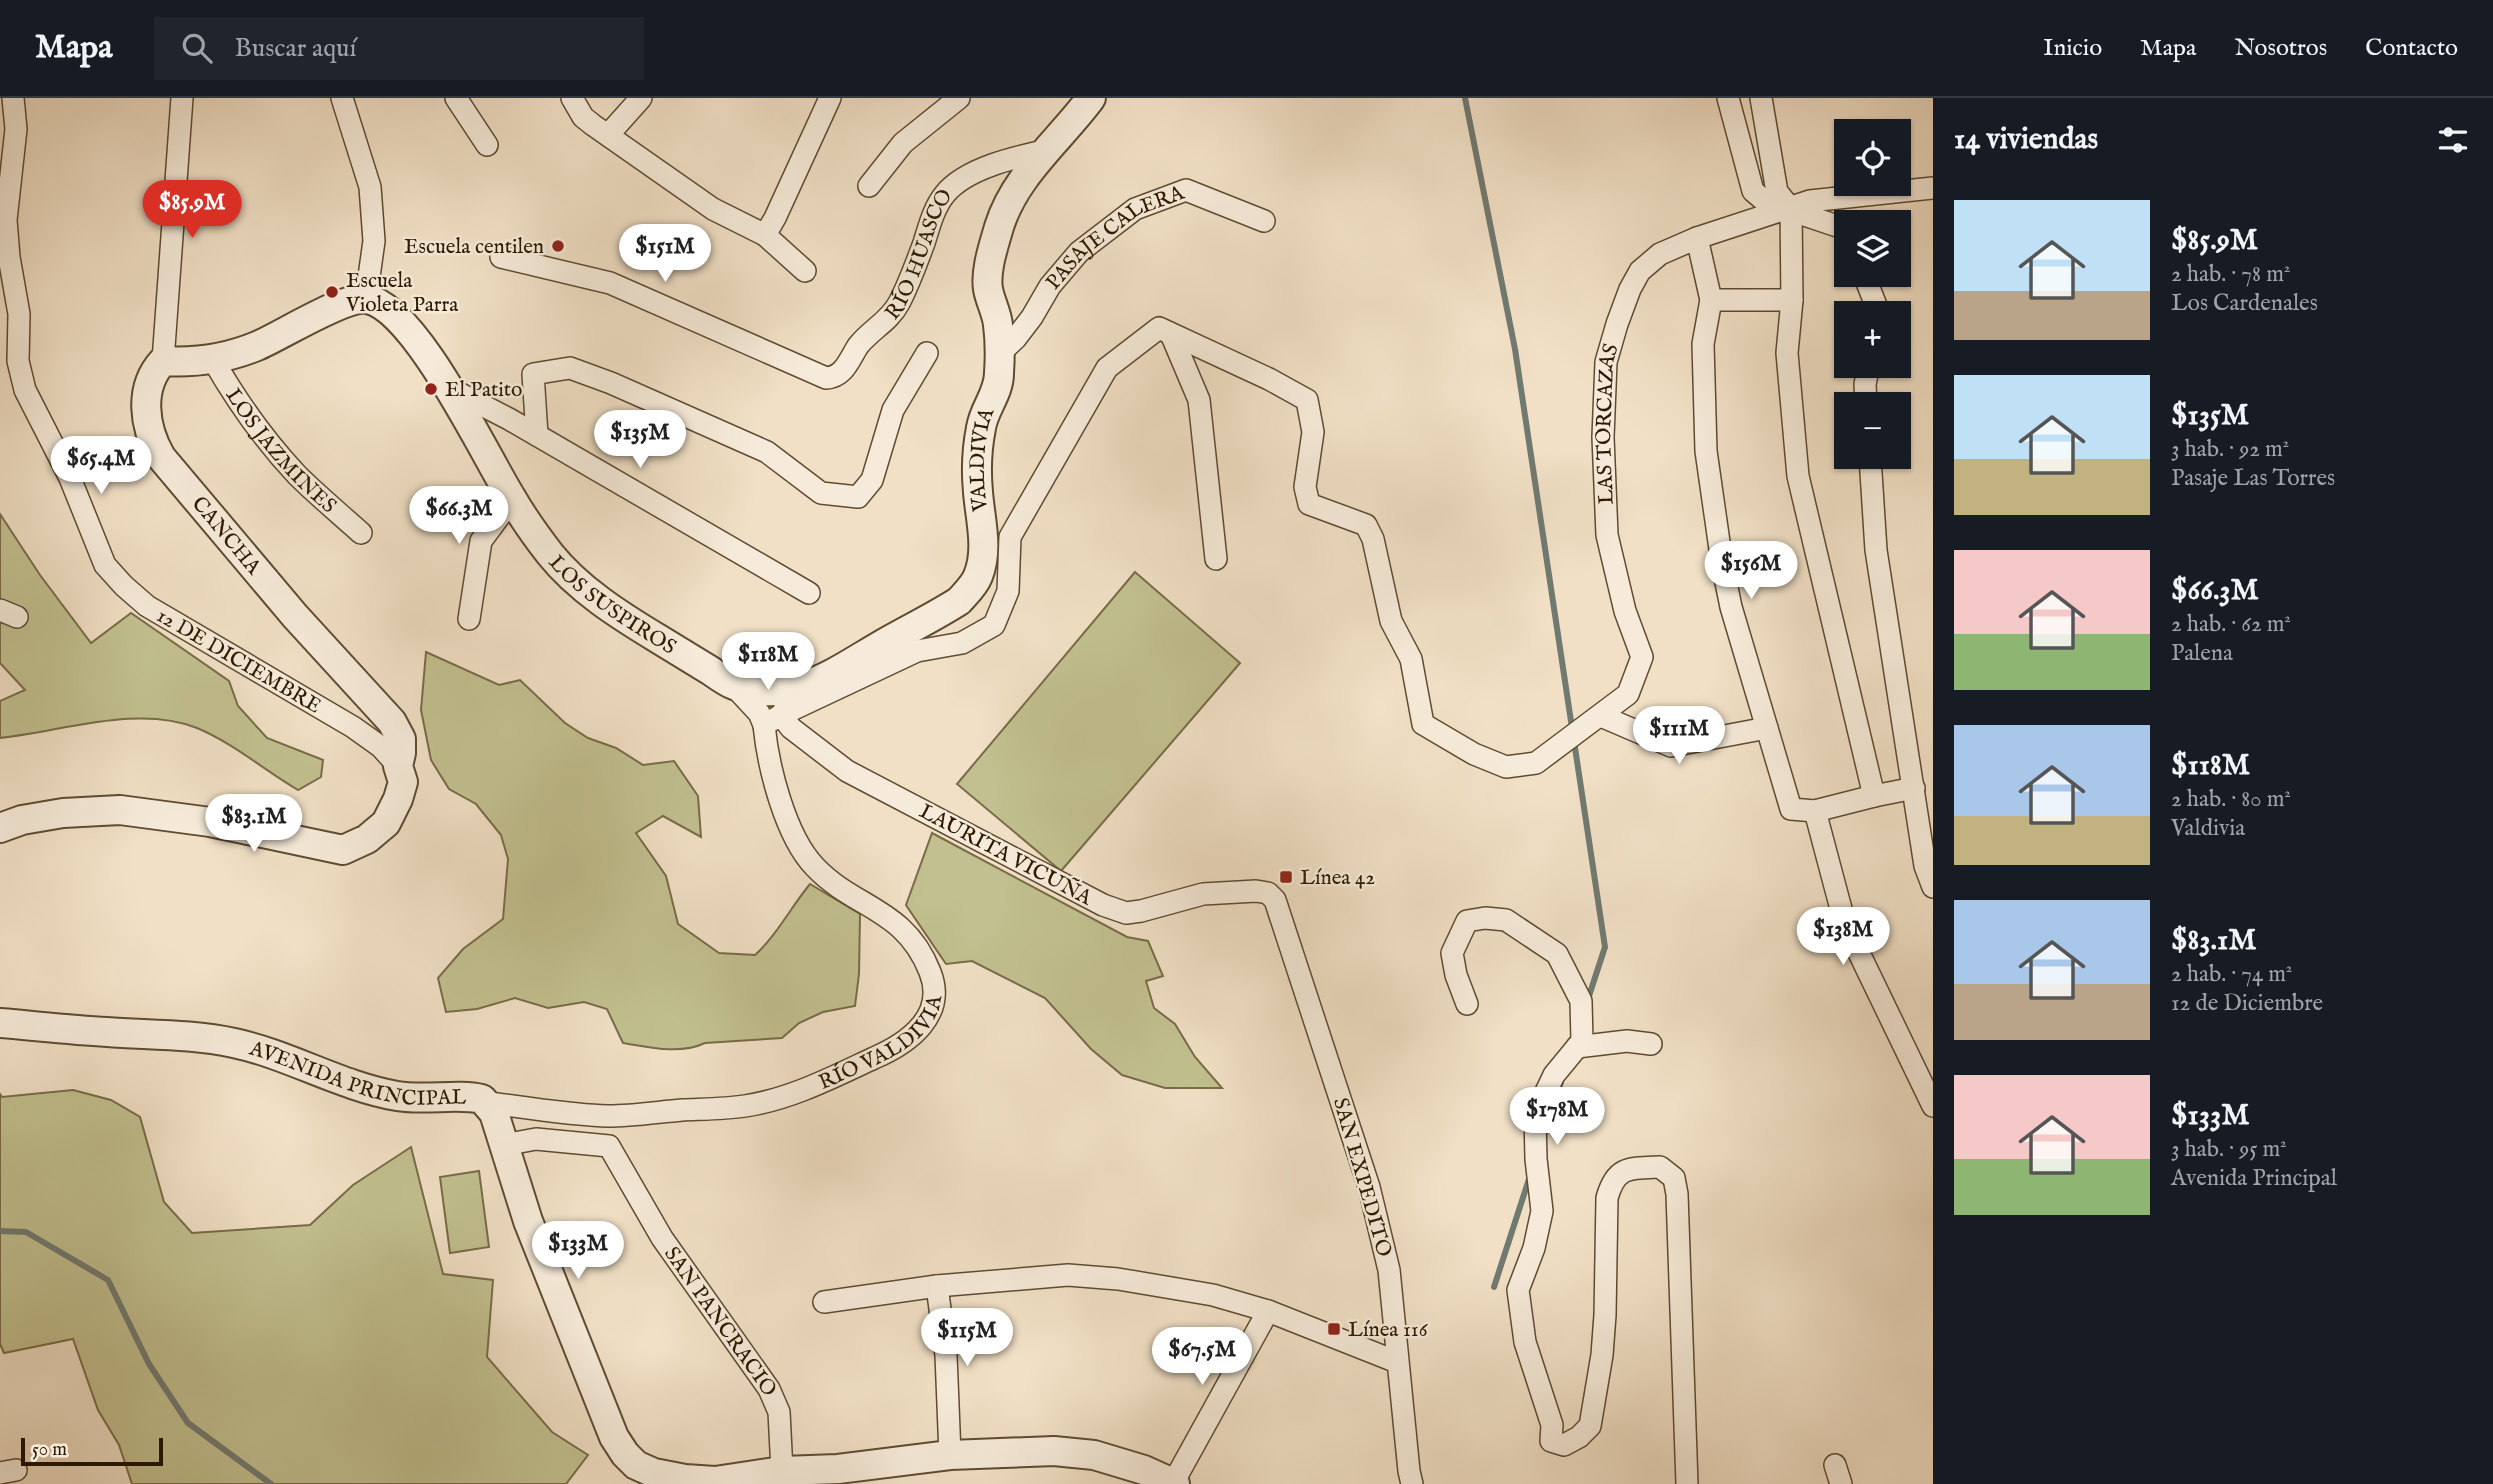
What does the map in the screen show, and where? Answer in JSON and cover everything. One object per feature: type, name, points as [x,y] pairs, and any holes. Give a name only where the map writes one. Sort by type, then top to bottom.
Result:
[{"type":"street","name":"12 DE DICIEMBRE","points":[[13,98],[16,129],[6,219],[9,257],[19,314],[19,361],[24,390],[70,478],[105,565],[147,606],[353,727],[380,747],[398,766]]},
{"type":"street","points":[[182,98],[163,361],[235,354],[258,346],[345,303],[366,299],[374,241],[370,187],[342,98]]},
{"type":"street","points":[[456,98],[487,145]]},
{"type":"street","points":[[572,98],[583,117],[713,209],[765,234],[805,271]]},
{"type":"street","points":[[608,135],[641,98]]},
{"type":"street","points":[[765,234],[775,218],[830,98]]},
{"type":"street","points":[[869,186],[903,143],[959,98]]},
{"type":"street","name":"VALDIVIA","points":[[733,685],[765,691],[797,689],[844,668],[940,613],[959,601],[972,587],[979,575],[984,538],[978,491],[981,427],[995,396],[1000,375],[998,325],[988,287],[992,256],[1008,201],[1026,175],[1072,124],[1091,98]]},
{"type":"street","points":[[1728,98],[1753,191],[1766,202],[1834,225]]},
{"type":"street","points":[[1761,98],[1777,191],[1791,209],[1792,300],[1787,353],[1798,476],[1874,796]]},
{"type":"street","name":"RÍO HUASCO","points":[[501,257],[610,284],[826,378],[833,378],[846,367],[861,343],[887,321],[897,307],[913,274],[940,201],[956,184],[999,162],[1048,150]]},
{"type":"street","name":"LAS TORCAZAS","points":[[1165,331],[1269,379],[1307,400],[1313,432],[1305,488],[1309,503],[1366,525],[1370,532],[1391,621],[1411,659],[1423,724],[1474,754],[1506,767],[1536,763],[1628,694],[1642,657],[1625,611],[1607,535],[1603,437],[1606,362],[1626,300],[1640,271],[1660,254],[1697,238],[1810,201],[1933,188]]},
{"type":"street","name":"PASAJE CALERA","points":[[998,355],[1016,338],[1050,286],[1079,253],[1135,209],[1186,190],[1264,221]]},
{"type":"street","points":[[1697,238],[1711,300],[1703,344],[1706,451],[1722,563],[1731,607],[1791,809],[1815,811],[1914,788]]},
{"type":"street","name":"LOS SUSPIROS","points":[[366,299],[381,304],[405,326],[430,356],[512,499],[550,555],[579,584],[626,619],[733,685]]},
{"type":"street","points":[[1711,300],[1792,300]]},
{"type":"street","points":[[772,720],[917,651],[962,643],[993,625],[1008,591],[1010,537],[1107,368],[1165,331],[1199,400],[1216,559]]},
{"type":"street","points":[[537,435],[533,374],[570,368],[611,383],[767,452],[821,494],[858,497],[872,480],[893,410],[928,353]]},
{"type":"street","name":"LOS JAZMINES","points":[[212,358],[237,402],[277,451],[298,475],[361,533]]},
{"type":"street","name":"CANCHA","points":[[163,361],[149,382],[146,396],[148,424],[153,442],[162,457],[295,616],[392,722],[401,739],[398,766]]},
{"type":"street","points":[[449,387],[809,593]]},
{"type":"street","points":[[1871,469],[1877,550],[1925,866],[1933,887]]},
{"type":"street","points":[[469,619],[481,541],[512,499]]},
{"type":"street","name":"RÍO VALDIVIA","points":[[487,1103],[608,1116],[746,1106],[801,1091],[879,1056],[910,1039],[924,1024],[933,1007],[933,990],[931,975],[924,959],[898,925],[814,867],[791,831],[775,785],[766,752],[772,720],[759,713],[733,685]]},
{"type":"street","points":[[772,720],[797,689]]},
{"type":"street","points":[[1601,716],[1671,746],[1767,727]]},
{"type":"street","name":"LAURITA VICUÑA","points":[[772,720],[791,728],[847,771],[1114,909],[1126,913],[1203,894],[1256,891]]},
{"type":"street","points":[[0,828],[22,820],[63,813],[120,810],[264,831],[343,850],[367,839],[386,823],[403,782],[398,766]]},
{"type":"street","points":[[1815,811],[1845,924],[1933,1106]]},
{"type":"street","name":"SAN EXPEDITO","points":[[1256,891],[1268,893],[1275,900],[1369,1187],[1389,1270],[1412,1484]]},
{"type":"street","points":[[1468,1004],[1456,975],[1452,953],[1467,921],[1486,918],[1506,920],[1557,954],[1581,1001],[1582,1041],[1554,1074],[1535,1115],[1536,1159],[1542,1211],[1534,1248],[1518,1290],[1525,1342],[1552,1425],[1551,1441],[1564,1445],[1579,1437],[1590,1426],[1602,1355],[1605,1315],[1607,1198],[1615,1177],[1625,1170],[1660,1167],[1674,1178],[1677,1194],[1687,1484]]},
{"type":"street","name":"AVENIDA PRINCIPAL","points":[[0,1023],[197,1036],[267,1052],[354,1085],[396,1096],[422,1100],[474,1097],[487,1103],[494,1113],[542,1258],[614,1437],[636,1465],[654,1473],[715,1481],[782,1471],[838,1469],[950,1455],[1054,1451],[1094,1455],[1144,1470],[1174,1483]]},
{"type":"street","points":[[1577,1047],[1627,1041],[1651,1044]]},
{"type":"street","name":"SAN PANCRACIO","points":[[503,1145],[536,1139],[608,1146],[662,1238],[769,1389],[779,1412],[782,1471]]},
{"type":"street","points":[[824,1302],[937,1286],[1068,1275],[1118,1279],[1213,1295],[1268,1311],[1397,1362]]},
{"type":"street","points":[[937,1286],[946,1355],[950,1455]]},
{"type":"street","points":[[1174,1483],[1268,1311]]},
{"type":"shaded area","points":[[0,514],[40,575],[91,643],[131,613],[229,681],[238,706],[267,738],[323,760],[321,777],[298,790],[223,741],[197,728],[174,721],[124,719],[0,738],[0,701],[25,690],[0,663]]},
{"type":"shaded area","points":[[1135,572],[1240,663],[1061,871],[957,784]]},
{"type":"shaded area","points":[[426,652],[499,685],[520,680],[565,723],[588,738],[616,748],[643,765],[674,761],[698,796],[701,837],[663,816],[636,833],[666,876],[678,924],[719,953],[755,955],[810,884],[860,914],[859,974],[855,1006],[823,1012],[799,1023],[782,1038],[705,1043],[685,1049],[623,1043],[607,1009],[584,1002],[548,1008],[515,998],[477,1009],[446,1012],[438,978],[463,949],[503,919],[508,859],[501,835],[476,804],[449,789],[431,760],[421,710]]},
{"type":"shaded area","points":[[932,833],[1127,937],[1148,941],[1163,976],[1146,981],[1154,1008],[1175,1024],[1195,1057],[1222,1088],[1165,1088],[1122,1075],[1091,1049],[1045,998],[972,961],[946,964],[906,905]]},
{"type":"shaded area","points":[[73,1090],[111,1100],[140,1117],[164,1202],[192,1233],[310,1225],[353,1185],[411,1147],[443,1274],[493,1280],[487,1357],[552,1432],[588,1455],[566,1484],[132,1484],[119,1445],[98,1410],[73,1339],[4,1353],[0,1344],[0,1094],[2,1097]]},
{"type":"shaded area","points":[[479,1171],[489,1247],[450,1253],[440,1177]]},
{"type":"waterway","points":[[1465,98],[1515,349],[1605,947],[1587,1002]]},
{"type":"waterway","points":[[1544,1135],[1561,1082]]},
{"type":"waterway","points":[[1494,1287],[1530,1176]]},
{"type":"waterway","points":[[0,1231],[26,1232],[108,1280],[149,1364],[188,1423],[271,1484]]},
{"type":"place","name":"Escuela centilen","points":[[558,246]]},
{"type":"place","name":"Escuela Violeta Parra","points":[[332,292]]},
{"type":"place","name":"El Patito","points":[[431,389]]},
{"type":"place","name":"Línea 42","points":[[1286,877]]},
{"type":"place","name":"Línea 116","points":[[1334,1329]]}]
